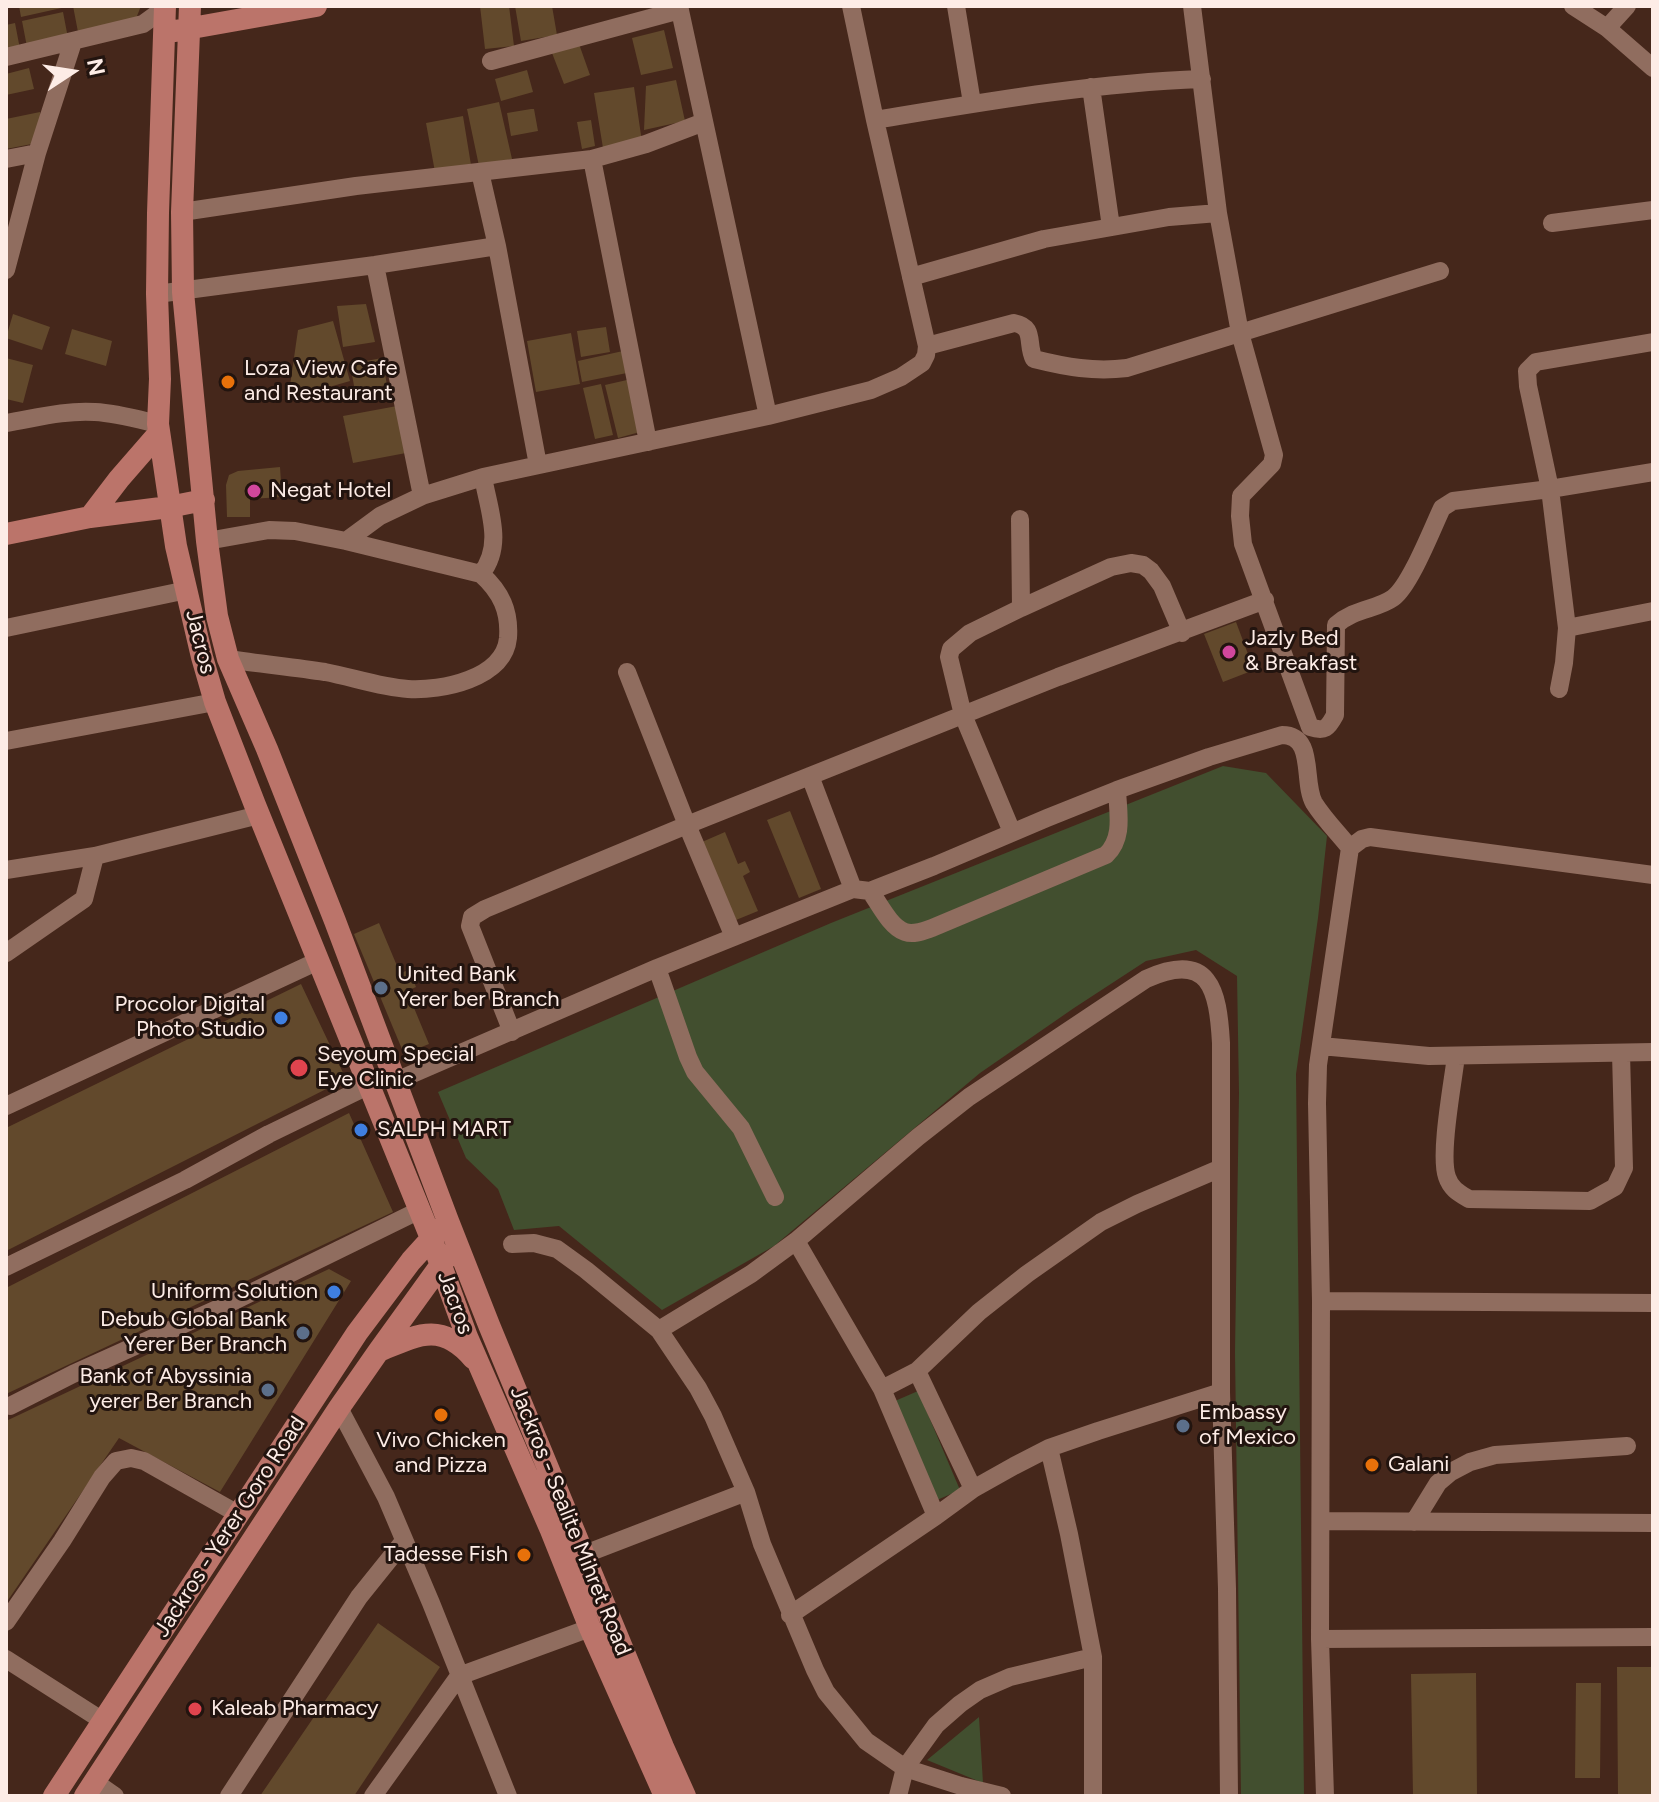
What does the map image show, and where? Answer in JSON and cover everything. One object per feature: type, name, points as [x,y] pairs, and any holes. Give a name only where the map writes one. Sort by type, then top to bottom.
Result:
[{"type":"main road","points":[[154,28],[190,17],[316,6]]},
{"type":"main road","name":"Jacros","points":[[170,7],[154,28],[159,428],[176,546],[202,657],[215,702],[259,815],[420,1210],[467,1337],[665,1796]]},
{"type":"main road","name":"Jacros","points":[[190,17],[182,212],[183,292],[217,616],[228,659],[335,921],[456,1244]]},
{"type":"main road","points":[[90,517],[159,428]]},
{"type":"main road","points":[[6,534],[90,517],[204,500]]},
{"type":"main road","points":[[431,1238],[448,1221]]},
{"type":"main road","name":"Jackros - Yerer Goro Road","points":[[54,1796],[357,1333],[431,1238]]},
{"type":"main road","points":[[90,1789],[339,1408],[456,1244]]},
{"type":"main road","name":"Jackros - Sealite Mihret Road","points":[[456,1244],[685,1796]]},
{"type":"main road","points":[[378,1352],[416,1335],[432,1333],[445,1336],[463,1347],[482,1368]]},
{"type":"street","points":[[346,541],[380,516],[422,496],[483,477],[768,416],[871,390],[901,377],[922,363],[927,346],[851,6]]},
{"type":"street","points":[[956,6],[972,103]]},
{"type":"street","points":[[1192,6],[1218,213],[1240,333],[1274,455],[1272,464],[1241,496],[1243,544],[1265,600],[1304,734],[1308,790],[1324,818],[1350,848]]},
{"type":"street","points":[[1573,6],[1619,38],[1653,68]]},
{"type":"street","points":[[1619,38],[1627,6]]},
{"type":"street","points":[[491,61],[679,8],[768,416]]},
{"type":"street","points":[[6,57],[154,28]]},
{"type":"street","points":[[6,270],[37,153],[73,42]]},
{"type":"street","points":[[875,120],[1091,87],[1202,79]]},
{"type":"street","points":[[1091,87],[1111,227]]},
{"type":"street","points":[[182,212],[356,186],[592,159],[646,144],[704,122]]},
{"type":"street","points":[[6,159],[37,153]]},
{"type":"street","points":[[592,159],[648,442]]},
{"type":"street","points":[[480,172],[538,465]]},
{"type":"street","points":[[1552,223],[1653,210]]},
{"type":"street","points":[[911,277],[1044,239],[1169,217],[1218,213]]},
{"type":"street","points":[[157,294],[497,246]]},
{"type":"street","points":[[375,265],[422,496]]},
{"type":"street","points":[[927,346],[1014,323],[1025,327],[1029,334],[1034,359],[1107,371],[1213,343],[1440,271]]},
{"type":"street","points":[[1559,689],[1567,628],[1550,489],[1527,371],[1536,362],[1653,342]]},
{"type":"street","points":[[6,423],[49,414],[94,411],[117,414],[159,428]]},
{"type":"street","points":[[396,1081],[657,968],[734,937],[934,866],[1117,790],[1282,735],[1304,734],[1328,727],[1335,715],[1336,625],[1347,615],[1392,599],[1405,586],[1442,508],[1453,501],[1653,472]]},
{"type":"street","points":[[481,574],[488,565],[495,541],[483,477]]},
{"type":"street","points":[[1020,519],[1021,608]]},
{"type":"street","points":[[207,541],[269,530],[295,531],[481,574],[493,584],[503,600],[508,621],[507,643],[500,660],[477,677],[424,689],[405,689],[325,672],[228,659]]},
{"type":"street","points":[[1012,832],[963,715],[951,665],[951,649],[970,633],[1021,608],[1111,567],[1131,563],[1143,565],[1162,586],[1182,633]]},
{"type":"street","points":[[6,628],[187,590]]},
{"type":"street","points":[[512,1032],[470,926],[472,917],[485,909],[1058,677],[1265,600]]},
{"type":"street","points":[[1567,628],[1653,611]]},
{"type":"street","points":[[627,672],[734,937]]},
{"type":"street","points":[[6,741],[215,702]]},
{"type":"street","points":[[810,776],[862,890],[903,932],[915,933],[1106,855],[1114,847],[1119,833],[1117,790]]},
{"type":"street","points":[[6,870],[95,856],[259,815]]},
{"type":"street","points":[[1325,1796],[1320,1639],[1321,1301],[1317,1103],[1321,1046],[1350,848],[1370,837],[1653,875]]},
{"type":"street","points":[[6,953],[84,899],[95,856]]},
{"type":"street","points":[[6,1106],[318,961]]},
{"type":"street","points":[[657,968],[695,1072],[741,1128],[775,1197]]},
{"type":"street","points":[[659,1330],[751,1274],[796,1241],[969,1097],[1146,979],[1167,970],[1184,969],[1201,975],[1211,985],[1220,1012],[1221,1392],[1229,1796]]},
{"type":"street","points":[[1321,1046],[1429,1056],[1653,1052]]},
{"type":"street","points":[[1456,1056],[1444,1160],[1447,1178],[1455,1191],[1469,1199],[1590,1201],[1615,1187],[1624,1168],[1621,1053]]},
{"type":"street","points":[[6,1267],[370,1085]]},
{"type":"street","points":[[882,1389],[917,1371],[979,1312],[1101,1222],[1221,1168]]},
{"type":"street","points":[[10,1406],[420,1210]]},
{"type":"street","points":[[796,1241],[882,1389],[936,1516]]},
{"type":"street","points":[[512,1244],[534,1243],[557,1249],[659,1330],[713,1416],[746,1492],[762,1544],[790,1615],[821,1681],[866,1741],[905,1768],[1002,1796]]},
{"type":"street","points":[[1321,1301],[1653,1303]]},
{"type":"street","points":[[917,1371],[973,1489]]},
{"type":"street","points":[[790,1615],[973,1489],[1049,1448],[1221,1392]]},
{"type":"street","points":[[339,1408],[386,1497],[508,1796]]},
{"type":"street","points":[[1414,1522],[1438,1483],[1470,1462],[1495,1455],[1627,1446]]},
{"type":"street","points":[[1049,1448],[1093,1657],[1093,1796]]},
{"type":"street","points":[[6,1622],[102,1477],[116,1461],[131,1458],[144,1461],[238,1514]]},
{"type":"street","points":[[585,1554],[746,1492]]},
{"type":"street","points":[[1321,1521],[1653,1523]]},
{"type":"street","points":[[229,1796],[359,1597],[404,1541]]},
{"type":"street","points":[[373,1796],[459,1676],[590,1628]]},
{"type":"street","points":[[1320,1639],[1653,1637]]},
{"type":"street","points":[[898,1796],[905,1768],[936,1725],[960,1704],[980,1690],[1010,1677],[1093,1657]]},
{"type":"street","points":[[6,1659],[103,1721]]},
{"type":"street","points":[[90,1789],[115,1796]]},
{"type":"green space","points":[[1223,766],[1266,773],[1327,836],[1296,1074],[1304,1796],[1241,1796],[1235,1352],[1239,1093],[1237,976],[1196,950],[1146,961],[980,1073],[774,1246],[662,1310],[559,1226],[514,1230],[498,1189],[466,1158],[438,1092],[831,923]]},
{"type":"green space","points":[[918,1391],[960,1490],[937,1500],[895,1401]]},
{"type":"green space","points":[[979,1717],[983,1783],[927,1760]]},
{"type":"building","points":[[19,6],[66,6],[66,7],[21,17]]},
{"type":"building","points":[[73,6],[141,6],[135,21],[78,32]]},
{"type":"building","points":[[480,6],[509,6],[514,46],[485,49]]},
{"type":"building","points":[[515,6],[552,6],[557,35],[521,41]]},
{"type":"building","points":[[63,12],[68,38],[27,47],[22,21]]},
{"type":"building","points":[[15,23],[20,49],[6,52],[6,25]]},
{"type":"building","points":[[664,30],[673,68],[641,75],[632,38]]},
{"type":"building","points":[[579,44],[590,75],[564,84],[552,53]]},
{"type":"building","points":[[29,68],[34,89],[6,95],[6,74]]},
{"type":"building","points":[[527,70],[533,92],[501,101],[495,79]]},
{"type":"building","points":[[676,80],[685,121],[644,130],[646,86]]},
{"type":"building","points":[[634,87],[642,142],[603,148],[594,93]]},
{"type":"building","points":[[499,102],[512,159],[479,166],[467,109]]},
{"type":"building","points":[[534,109],[538,131],[511,136],[507,113]]},
{"type":"building","points":[[40,112],[43,125],[37,143],[6,149],[6,119]]},
{"type":"building","points":[[463,116],[471,165],[435,172],[426,123]]},
{"type":"building","points":[[591,120],[595,146],[582,149],[577,122]]},
{"type":"building","points":[[366,304],[375,342],[343,347],[337,306]]},
{"type":"building","points":[[13,314],[50,327],[42,350],[6,338]]},
{"type":"building","points":[[333,321],[350,381],[288,399],[298,330]]},
{"type":"building","points":[[606,327],[610,352],[581,357],[577,331]]},
{"type":"building","points":[[72,329],[112,341],[106,366],[65,354]]},
{"type":"building","points":[[571,333],[580,384],[536,392],[527,341]]},
{"type":"building","points":[[623,351],[627,373],[582,382],[578,361]]},
{"type":"building","points":[[6,358],[33,365],[23,403],[6,399]]},
{"type":"building","points":[[382,358],[387,385],[355,391],[350,364]]},
{"type":"building","points":[[627,380],[640,432],[618,438],[605,385]]},
{"type":"building","points":[[601,384],[613,435],[595,439],[583,388]]},
{"type":"building","points":[[397,406],[406,453],[353,463],[343,416]]},
{"type":"building","name":"Negat Hotel","points":[[280,467],[282,497],[250,499],[250,517],[227,517],[226,485],[229,475],[238,471]]},
{"type":"building","name":"Jazly Bed & Breakfast","points":[[1236,622],[1254,670],[1223,682],[1204,634]]},
{"type":"building","points":[[790,811],[821,889],[799,898],[767,820]]},
{"type":"building","points":[[725,832],[738,864],[745,861],[750,872],[743,876],[758,911],[736,920],[702,842]]},
{"type":"building","points":[[379,923],[400,973],[409,970],[416,987],[407,991],[429,1044],[404,1054],[354,934]]},
{"type":"building","points":[[301,984],[346,1079],[6,1251],[6,1128]]},
{"type":"building","points":[[349,1113],[393,1212],[6,1394],[6,1288]]},
{"type":"building","points":[[329,1269],[351,1281],[220,1492],[119,1438],[6,1603],[6,1421]]},
{"type":"building","points":[[378,1623],[440,1667],[354,1796],[260,1796]]},
{"type":"building","points":[[1617,1667],[1653,1667],[1653,1796],[1618,1796]]},
{"type":"building","points":[[1476,1673],[1477,1796],[1413,1796],[1411,1674]]},
{"type":"building","points":[[1576,1683],[1601,1683],[1600,1778],[1575,1778]]},
{"type":"place","name":"Loza View Cafe and Restaurant","points":[[228,382]]},
{"type":"place","name":"Negat Hotel","points":[[254,491]]},
{"type":"place","name":"Jazly Bed & Breakfast","points":[[1229,652]]},
{"type":"place","name":"United Bank Yerer ber Branch","points":[[381,988]]},
{"type":"place","name":"Procolor Digital Photo Studio","points":[[281,1018]]},
{"type":"place","name":"Seyoum Special Eye Clinic","points":[[299,1068]]},
{"type":"place","name":"SALPH MART","points":[[361,1130]]},
{"type":"place","name":"Uniform Solution","points":[[334,1292]]},
{"type":"place","name":"Debub Global Bank Yerer Ber Branch","points":[[303,1333]]},
{"type":"place","name":"Bank of Abyssinia yerer Ber Branch","points":[[268,1390]]},
{"type":"place","name":"Vivo Chicken and Pizza","points":[[441,1415]]},
{"type":"place","name":"Embassy of Mexico","points":[[1183,1426]]},
{"type":"place","name":"Galani","points":[[1372,1465]]},
{"type":"place","name":"Tadesse Fish","points":[[524,1555]]},
{"type":"place","name":"Kaleab Pharmacy","points":[[195,1709]]}]
